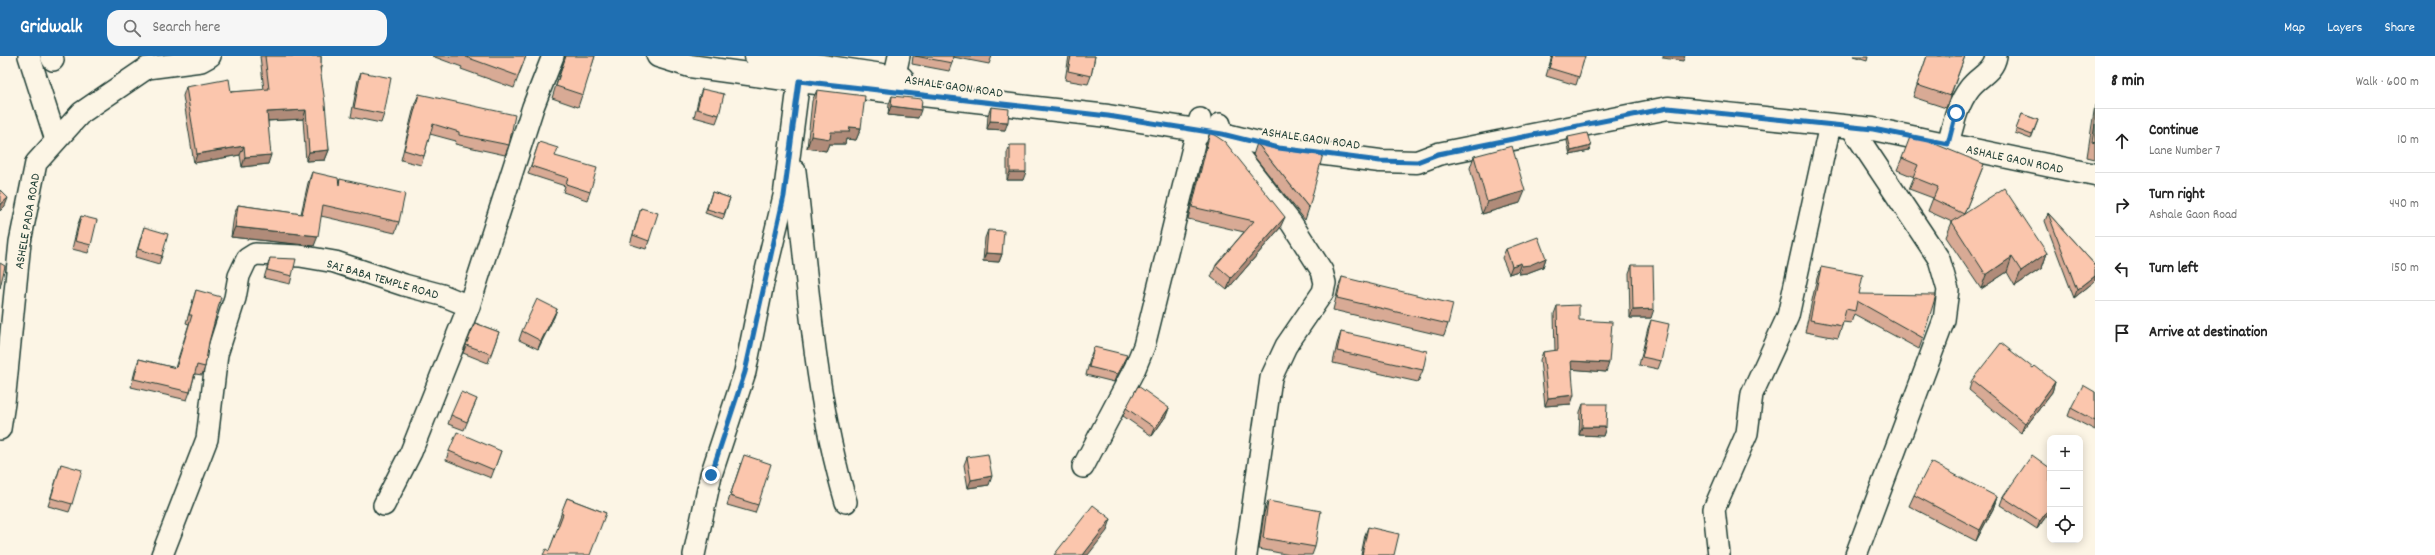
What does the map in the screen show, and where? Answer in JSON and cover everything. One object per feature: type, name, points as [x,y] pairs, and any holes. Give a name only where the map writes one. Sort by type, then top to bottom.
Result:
[{"type":"street","points":[[29,56],[56,140]]},
{"type":"street","name":"ASHELE PADA ROAD","points":[[0,429],[21,235],[36,163],[81,112],[147,68],[201,61],[210,56]]},
{"type":"street","points":[[384,505],[411,452],[469,306],[533,107],[553,56]]},
{"type":"street","name":"ASHALE GAON ROAD","points":[[658,56],[691,61],[800,72],[893,84],[1065,110],[1210,127],[1279,148],[1380,161],[1417,162],[1438,154],[1668,108],[1841,126],[1948,144],[2095,175]]},
{"type":"street","name":"ASHALE GAON ROAD","points":[[756,56],[800,72]]},
{"type":"street","points":[[893,84],[899,56]]},
{"type":"street","points":[[1948,144],[1956,113],[1969,88],[1991,70],[1996,56]]},
{"type":"street","points":[[694,555],[711,475],[745,372],[784,196],[800,72]]},
{"type":"street","points":[[1719,555],[1714,509],[1747,433],[1752,394],[1788,316],[1841,126]]},
{"type":"street","points":[[1841,126],[1939,260],[1948,290],[1944,320],[1856,555]]},
{"type":"street","points":[[1083,467],[1135,368],[1144,346],[1210,127]]},
{"type":"street","points":[[1210,127],[1292,224],[1322,271],[1325,283],[1323,292],[1286,346],[1271,378],[1266,400],[1246,555]]},
{"type":"street","points":[[791,138],[815,344],[834,462],[846,502]]},
{"type":"street","name":"SAI BABA TEMPLE ROAD","points":[[162,555],[207,440],[217,354],[235,298],[239,276],[247,259],[255,254],[300,256],[336,262],[404,285],[442,295],[469,306]]},
{"type":"building","points":[[265,56],[321,56],[320,67],[329,150],[309,152],[306,110],[267,112],[271,155],[245,157],[244,146],[197,154],[186,87],[229,79],[231,92],[269,89]]},
{"type":"building","points":[[466,56],[526,56],[518,76]]},
{"type":"building","points":[[566,56],[595,56],[583,95],[556,86]]},
{"type":"building","points":[[915,56],[953,56],[952,63]]},
{"type":"building","points":[[1071,56],[1095,56],[1091,76],[1068,71]]},
{"type":"building","points":[[1553,56],[1585,56],[1579,77],[1549,68]]},
{"type":"building","points":[[1927,56],[1965,56],[1950,96],[1917,85]]},
{"type":"building","points":[[361,72],[391,78],[384,114],[354,108]]},
{"type":"building","points":[[702,89],[724,94],[719,115],[697,109]]},
{"type":"building","points":[[817,90],[865,96],[861,128],[850,127],[849,132],[831,132],[830,139],[811,136]]},
{"type":"building","points":[[419,94],[515,115],[509,145],[459,135],[459,132],[433,124],[424,156],[404,150]]},
{"type":"building","points":[[892,96],[922,99],[921,110],[891,106]]},
{"type":"building","points":[[991,107],[1009,109],[1008,122],[990,121]]},
{"type":"building","points":[[2022,114],[2038,120],[2032,135],[2016,129]]},
{"type":"building","points":[[2095,124],[2095,143],[2092,142]]},
{"type":"building","points":[[1210,132],[1225,142],[1285,217],[1231,278],[1216,265],[1254,221],[1192,207]]},
{"type":"building","points":[[1587,133],[1591,146],[1571,151],[1568,137]]},
{"type":"building","points":[[1910,137],[1923,139],[1984,164],[1964,214],[1933,199],[1938,187],[1913,177],[1918,165],[1902,158]]},
{"type":"building","points":[[539,142],[558,148],[555,156],[597,168],[590,192],[566,184],[568,178],[531,166]]},
{"type":"building","points":[[1257,143],[1282,149],[1323,154],[1309,208]]},
{"type":"building","points":[[1010,145],[1026,145],[1026,172],[1010,172]]},
{"type":"building","points":[[1512,146],[1525,191],[1487,202],[1474,156]]},
{"type":"building","points":[[312,172],[338,178],[339,185],[340,179],[405,194],[399,222],[323,205],[318,236],[235,227],[238,205],[302,214]]},
{"type":"building","points":[[2004,188],[2047,253],[2021,271],[2012,257],[1986,275],[1952,222]]},
{"type":"building","points":[[0,190],[8,198],[0,205]]},
{"type":"building","points":[[712,192],[730,198],[724,214],[707,209]]},
{"type":"building","points":[[641,208],[658,213],[649,241],[633,235]]},
{"type":"building","points":[[2048,213],[2095,265],[2095,276],[2077,290]]},
{"type":"building","points":[[81,216],[97,220],[91,245],[75,241]]},
{"type":"building","points":[[144,227],[168,234],[162,256],[138,249]]},
{"type":"building","points":[[988,230],[1004,231],[1002,254],[986,253]]},
{"type":"building","points":[[1538,237],[1546,258],[1530,265],[1522,266],[1521,263],[1512,266],[1506,249]]},
{"type":"building","points":[[270,258],[296,259],[292,276],[267,270]]},
{"type":"building","points":[[0,263],[5,266],[0,288]]},
{"type":"building","points":[[1632,265],[1653,265],[1654,309],[1633,310]]},
{"type":"building","points":[[1821,267],[1863,275],[1859,294],[1936,295],[1923,338],[1857,301],[1855,311],[1846,309],[1842,326],[1810,320]]},
{"type":"building","points":[[1342,277],[1453,304],[1448,324],[1337,298]]},
{"type":"building","points":[[196,290],[221,297],[209,342],[205,367],[197,365],[190,392],[134,379],[139,359],[176,368],[192,315],[189,315]]},
{"type":"building","points":[[537,299],[557,309],[541,341],[522,331]]},
{"type":"building","points":[[1579,305],[1579,320],[1612,322],[1609,363],[1571,361],[1574,395],[1548,398],[1543,352],[1558,350],[1557,306]]},
{"type":"building","points":[[1651,320],[1669,324],[1661,361],[1642,357]]},
{"type":"building","points":[[475,323],[499,332],[491,354],[466,345]]},
{"type":"building","points":[[1341,332],[1427,351],[1423,370],[1337,351]]},
{"type":"building","points":[[2001,343],[2033,368],[2035,366],[2055,382],[2025,423],[1972,380]]},
{"type":"building","points":[[1094,347],[1127,355],[1117,374],[1089,367]]},
{"type":"building","points":[[2083,385],[2095,392],[2095,421],[2071,408]]},
{"type":"building","points":[[1138,386],[1169,408],[1155,428],[1126,408]]},
{"type":"building","points":[[461,392],[477,399],[467,422],[451,415]]},
{"type":"building","points":[[1583,404],[1607,404],[1606,427],[1582,427]]},
{"type":"building","points":[[457,432],[501,451],[494,470],[449,451]]},
{"type":"building","points":[[988,454],[992,476],[971,480],[967,457]]},
{"type":"building","points":[[744,455],[771,464],[758,505],[730,496]]},
{"type":"building","points":[[2032,455],[2047,466],[2047,511],[2040,521],[2003,497]]},
{"type":"building","points":[[1931,462],[1997,497],[1980,530],[1914,495]]},
{"type":"building","points":[[61,464],[82,470],[72,504],[51,498]]},
{"type":"building","points":[[567,498],[606,513],[590,555],[543,555],[546,549],[549,551],[563,514],[561,513]]},
{"type":"building","points":[[1268,501],[1321,511],[1315,547],[1263,538]]},
{"type":"building","points":[[1093,505],[1111,519],[1083,555],[1054,555]]},
{"type":"building","points":[[1368,527],[1399,534],[1394,555],[1362,555]]},
{"type":"route","points":[[711,475],[745,372],[763,283],[784,196],[799,81],[1065,110],[1222,134],[1279,148],[1380,161],[1417,162],[1438,154],[1668,108],[1873,129],[1948,144],[1956,113]]}]
